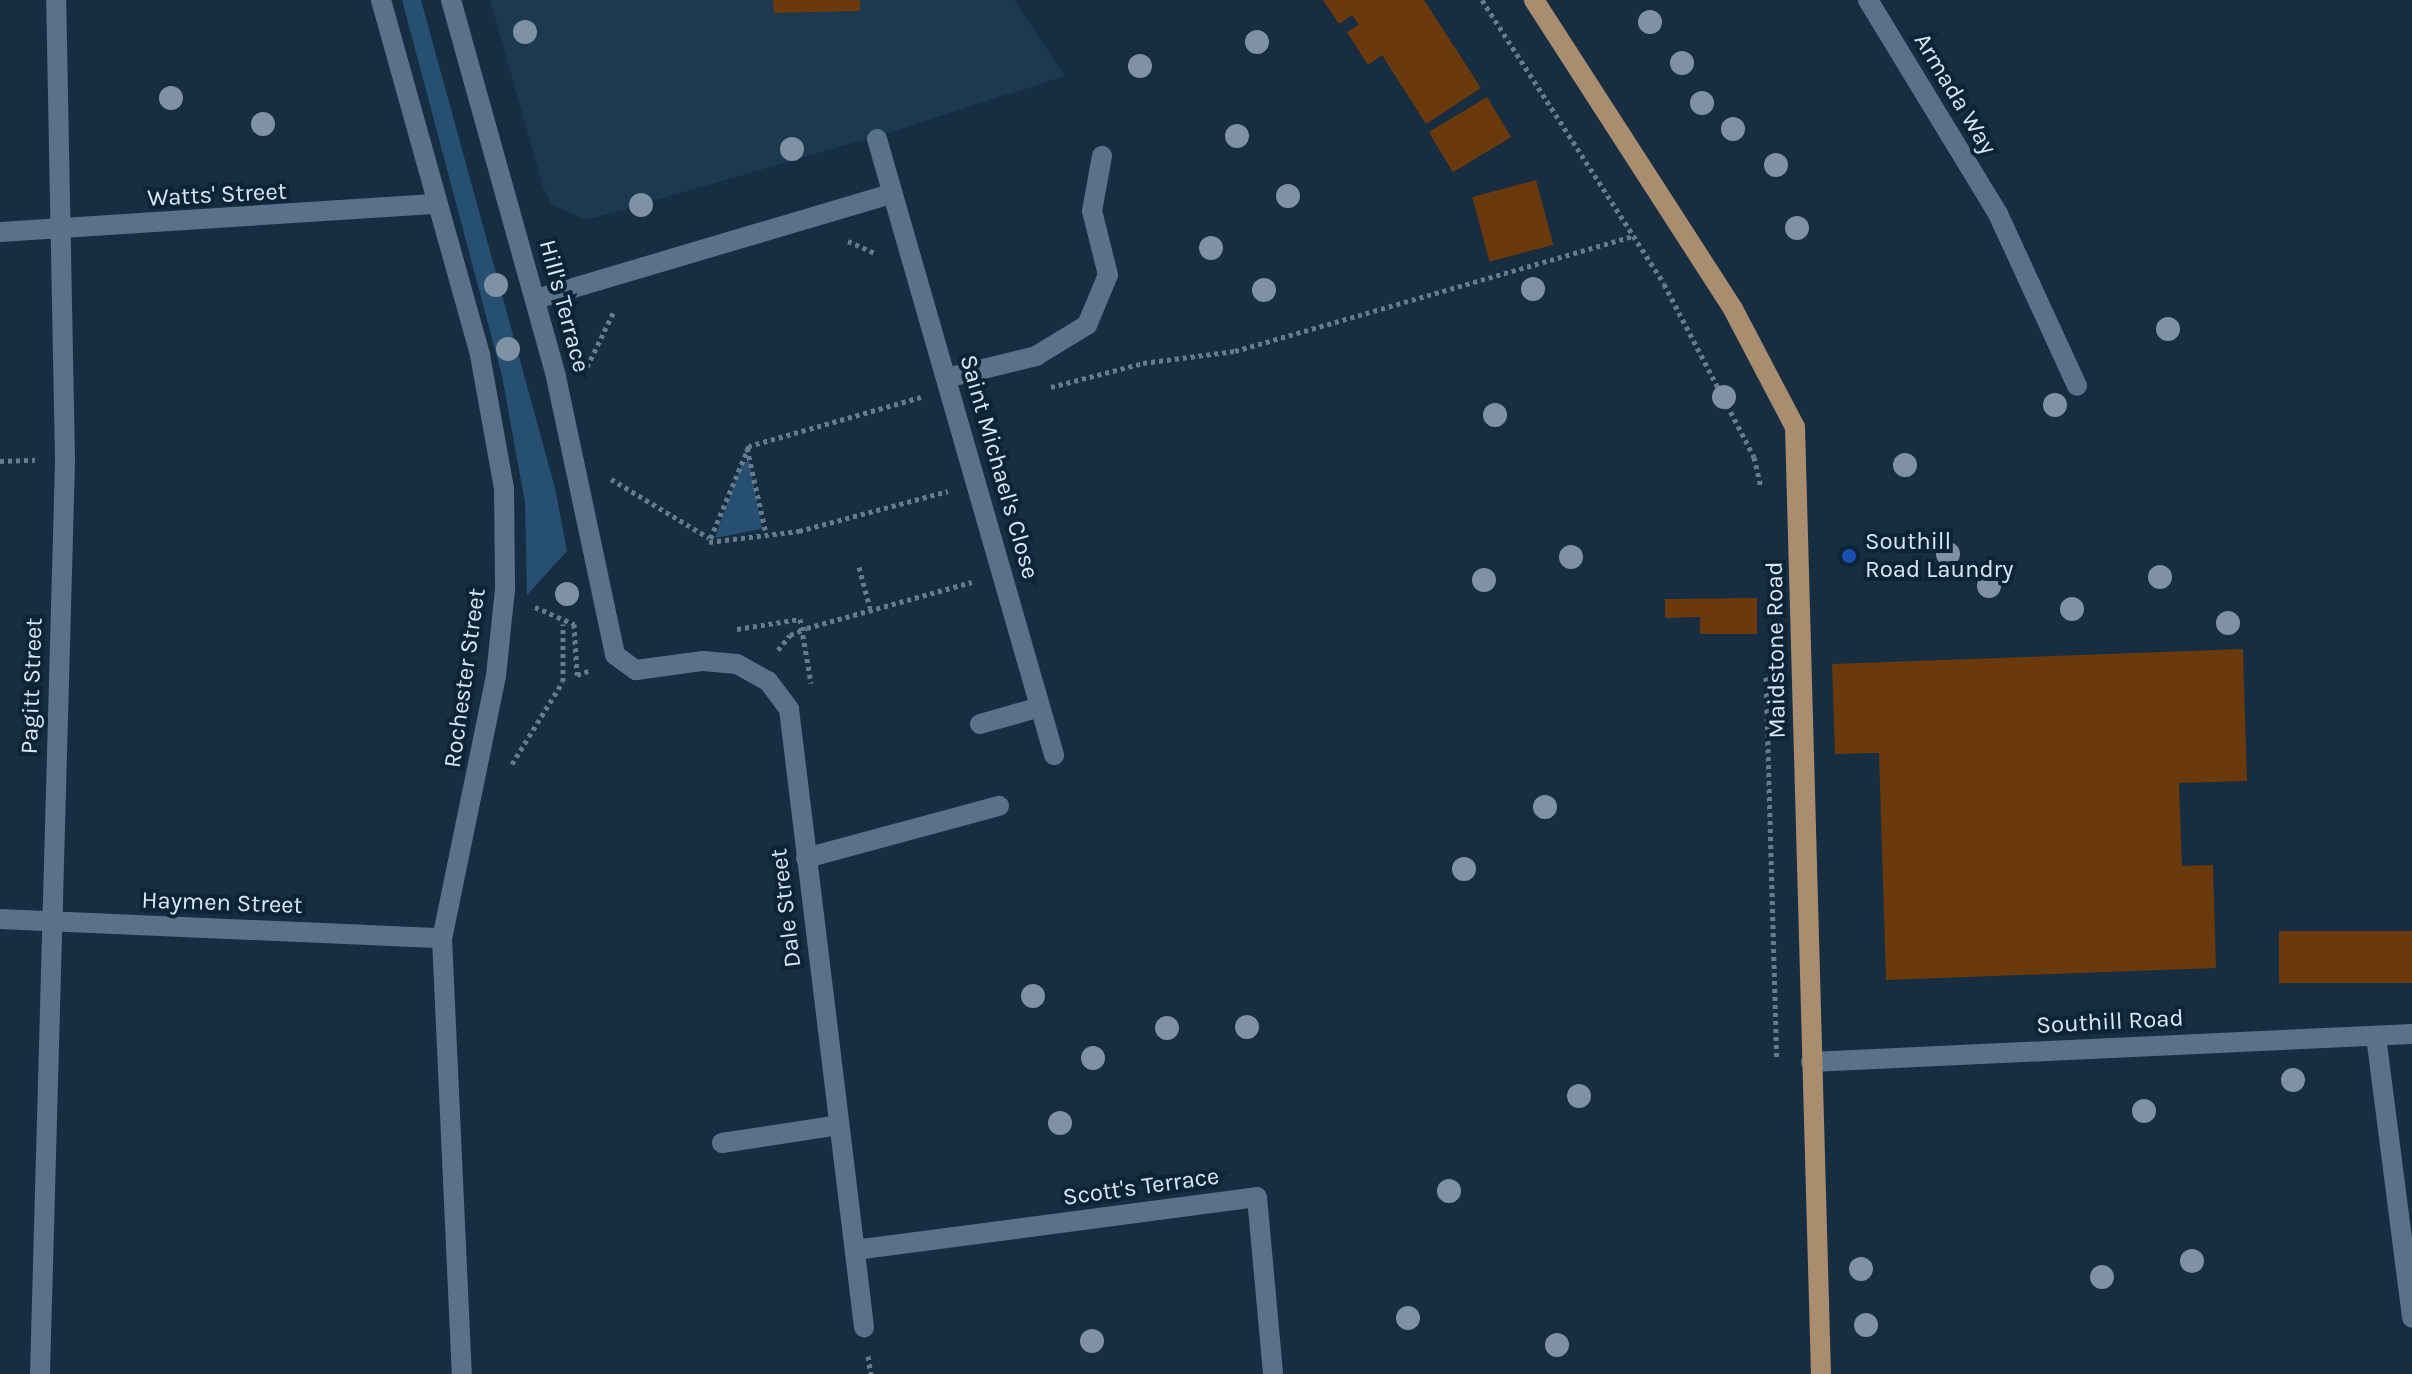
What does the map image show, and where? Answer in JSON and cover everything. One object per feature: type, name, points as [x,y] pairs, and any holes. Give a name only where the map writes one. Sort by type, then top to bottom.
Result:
[{"type":"main road","name":"Maidstone Road","points":[[1534,0],[1733,309],[1773,377],[1795,427],[1821,1374]]},
{"type":"street","name":"Pagitt Street","points":[[40,1374],[65,460],[56,0]]},
{"type":"street","name":"Rochester Street","points":[[381,0],[496,422],[504,488],[505,589],[480,769],[442,938],[462,1374]]},
{"type":"street","name":"Hill's Terrace","points":[[451,0],[536,299],[573,446],[606,629]]},
{"type":"street","name":"Armada Way","points":[[1868,0],[1998,214],[2077,386]]},
{"type":"street","name":"Saint Michael's Close","points":[[877,139],[1054,755]]},
{"type":"street","points":[[946,378],[1036,356],[1087,325],[1108,275],[1092,211],[1102,156]]},
{"type":"street","points":[[536,299],[893,193]]},
{"type":"street","name":"Watts' Street","points":[[0,232],[437,204]]},
{"type":"street","name":"Dale Street","points":[[606,629],[615,655],[627,667],[729,662],[761,674],[780,693],[792,723],[864,1327]]},
{"type":"street","points":[[980,724],[1040,707]]},
{"type":"street","points":[[806,858],[999,806]]},
{"type":"street","name":"Haymen Street","points":[[0,919],[442,938]]},
{"type":"street","name":"Southill Road","points":[[1811,1062],[2412,1034]]},
{"type":"street","points":[[2376,1036],[2412,1318]]},
{"type":"street","points":[[722,1143],[839,1125]]},
{"type":"street","name":"Scott's Terrace","points":[[855,1250],[1257,1197],[1273,1374]]},
{"type":"path","points":[[1482,0],[1634,236],[1748,446],[1762,492]]},
{"type":"path","points":[[1039,390],[1143,363],[1235,351],[1634,236]]},
{"type":"path","points":[[837,242],[858,244],[884,259]]},
{"type":"path","points":[[583,377],[620,305]]},
{"type":"path","points":[[921,388],[929,407]]},
{"type":"path","points":[[747,448],[925,396]]},
{"type":"path","points":[[747,448],[766,534]]},
{"type":"path","points":[[709,538],[747,448]]},
{"type":"path","points":[[950,475],[958,504]]},
{"type":"path","points":[[610,494],[607,476],[617,479],[709,538],[712,544],[799,531],[954,489]]},
{"type":"path","points":[[859,567],[870,608]]},
{"type":"path","points":[[804,629],[870,608],[979,580]]},
{"type":"path","points":[[505,589],[563,624],[574,624],[577,675]]},
{"type":"path","points":[[728,630],[797,619],[804,629],[812,689]]},
{"type":"path","points":[[480,769],[513,764],[563,681],[563,624]]},
{"type":"path","points":[[1766,665],[1777,1063]]},
{"type":"shaded area","points":[[402,0],[421,0],[555,488],[567,551],[527,595],[525,503],[502,376]]},
{"type":"shaded area","points":[[490,0],[1014,0],[1065,76],[894,131],[587,220],[552,205],[543,187]]},
{"type":"shaded area","points":[[749,460],[762,529],[715,538],[741,465]]},
{"type":"building","points":[[773,0],[860,0],[860,11],[774,13]]},
{"type":"building","points":[[1323,0],[1424,0],[1481,88],[1426,124],[1382,55],[1368,65],[1347,32],[1359,25],[1352,15],[1339,24]]},
{"type":"building","points":[[1487,97],[1511,137],[1453,172],[1429,132]]},
{"type":"building","points":[[1536,180],[1553,245],[1490,262],[1472,197]]},
{"type":"building","points":[[1757,598],[1757,634],[1700,634],[1700,617],[1665,618],[1665,599]]},
{"type":"building","points":[[2243,649],[2247,781],[2179,783],[2182,866],[2213,865],[2216,968],[1886,980],[1879,753],[1835,754],[1832,664]]},
{"type":"building","points":[[2279,931],[2412,931],[2412,983],[2279,983]]},
{"type":"place","name":"Southill Road Laundry","points":[[1849,556]]}]
